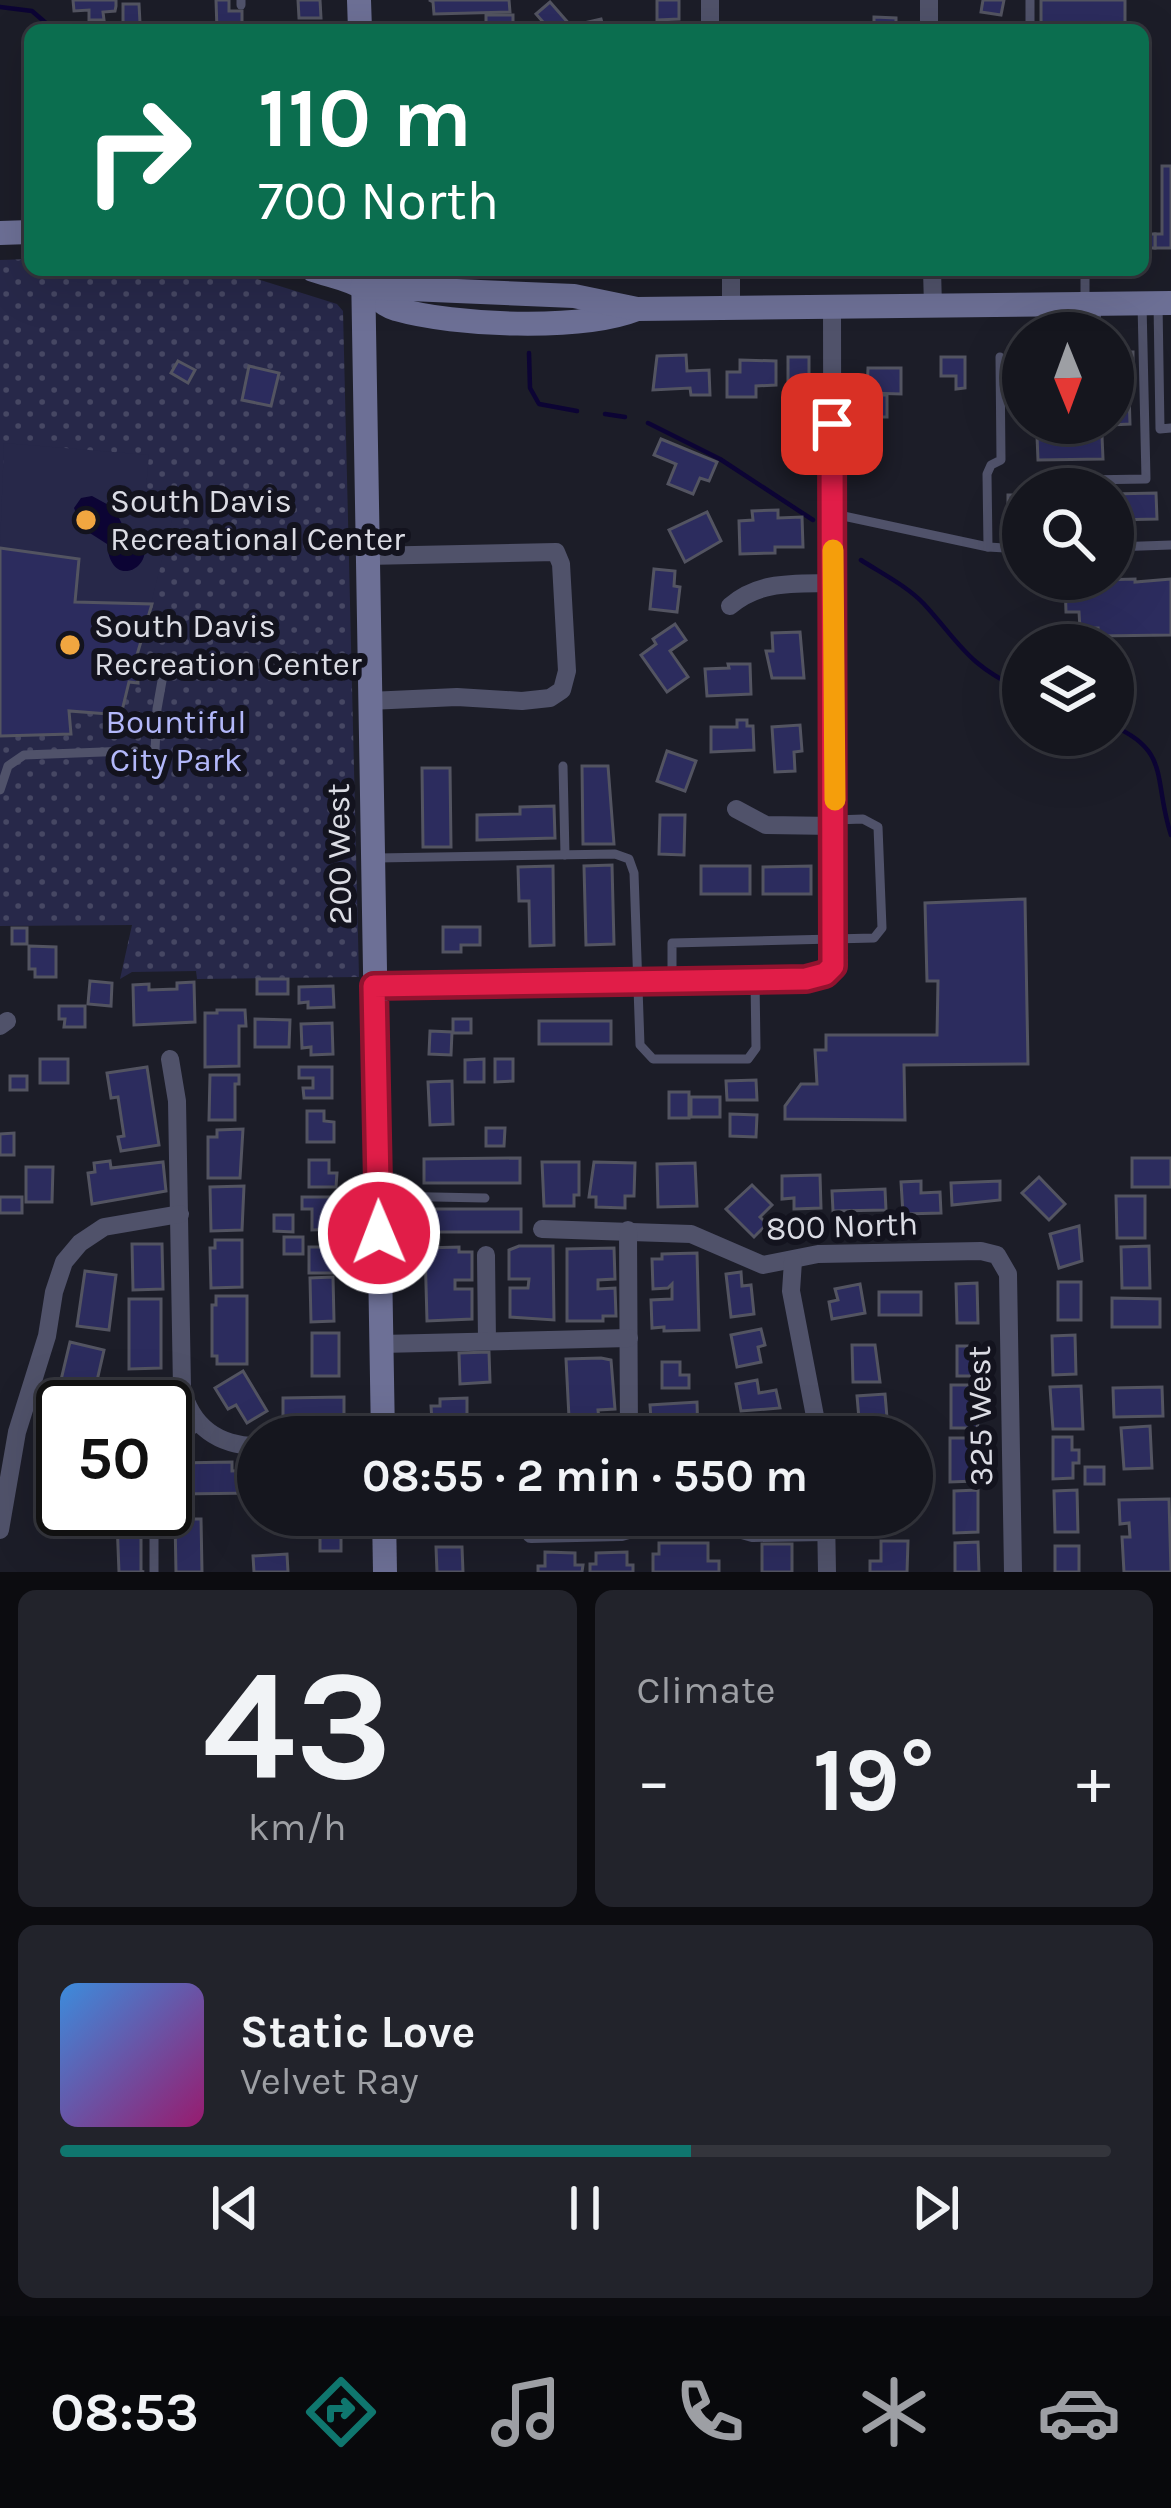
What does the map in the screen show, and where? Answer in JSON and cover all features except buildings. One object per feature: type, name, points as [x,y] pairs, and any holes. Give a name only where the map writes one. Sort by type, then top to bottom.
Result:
[{"type":"main road","points":[[362,278],[398,285],[574,296],[637,309],[1157,303]]},
{"type":"main road","points":[[362,278],[393,309],[467,320],[597,320],[637,309]]},
{"type":"main road","name":"200 West","points":[[362,278],[383,1416]]},
{"type":"main road","points":[[384,1536],[385,1572]]},
{"type":"street","points":[[730,276],[731,308]]},
{"type":"street","points":[[932,276],[933,306]]},
{"type":"street","points":[[374,986],[813,978],[830,970],[836,940],[832,307]]},
{"type":"street","points":[[366,556],[556,552],[561,564],[567,670],[562,690],[542,700],[369,701]]},
{"type":"street","points":[[730,606],[746,592],[765,585],[834,584]]},
{"type":"street","points":[[736,809],[766,825],[835,823]]},
{"type":"street","points":[[170,1059],[177,1101],[185,1401],[197,1424],[221,1440],[237,1443]]},
{"type":"street","points":[[0,1530],[17,1432],[64,1262],[80,1243],[104,1227],[180,1214]]},
{"type":"street","name":"800 North","points":[[542,1229],[701,1236],[763,1264],[818,1253],[981,1251],[1003,1260]]},
{"type":"street","points":[[628,1230],[629,1416]]},
{"type":"street","points":[[486,1255],[487,1341]]},
{"type":"street","name":"325 West","points":[[1003,1260],[1009,1281],[1012,1572]]},
{"type":"street","points":[[793,1261],[791,1292],[815,1416]]},
{"type":"street","points":[[381,1344],[629,1339]]},
{"type":"street","points":[[192,1426],[197,1424]]},
{"type":"street","points":[[826,1536],[827,1572]]},
{"type":"lane","points":[[1085,276],[1092,312]]},
{"type":"lane","points":[[1157,303],[1160,428],[1171,428]]},
{"type":"lane","points":[[1134,479],[1146,479],[1157,303]]},
{"type":"lane","points":[[988,547],[987,474],[1001,460],[1000,357]]},
{"type":"lane","points":[[833,514],[1002,548]]},
{"type":"lane","points":[[1134,546],[1171,545]]},
{"type":"lane","points":[[0,790],[8,766],[24,755],[155,750],[165,664],[368,663]]},
{"type":"lane","points":[[563,766],[565,855]]},
{"type":"lane","points":[[672,981],[671,943],[874,938],[882,928],[878,827],[863,819],[835,823]]},
{"type":"lane","points":[[372,858],[622,855],[633,865],[640,1045],[653,1059],[748,1059],[756,1048],[755,980]]},
{"type":"lane","points":[[378,1196],[485,1198]]},
{"type":"lane","points":[[154,1536],[154,1572]]},
{"type":"green space","name":"Bountiful City Park","points":[[24,259],[24,276],[247,276],[337,304],[343,311],[359,977],[197,979],[196,971],[132,972],[120,979],[132,925],[0,926],[0,260]]},
{"type":"green space","name":"South Davis Recreational Center","points":[[4,443],[149,455],[146,489],[179,491],[151,604],[75,602],[78,559],[0,548]]},
{"type":"shaded area","points":[[92,496],[114,508],[126,532],[139,540],[144,550],[137,567],[119,570],[107,544],[82,528],[74,508],[81,498]]},
{"type":"waterway","points":[[0,7],[32,11],[47,24]]},
{"type":"waterway","points":[[529,353],[530,388],[539,404],[577,411]]},
{"type":"waterway","points":[[605,414],[625,417]]},
{"type":"waterway","points":[[648,423],[720,459],[813,520]]},
{"type":"waterway","points":[[861,560],[917,597],[977,663],[1002,680]]},
{"type":"waterway","points":[[1134,738],[1157,769],[1171,835]]},
{"type":"slow traffic","points":[[833,550],[835,800]]},
{"type":"place","name":"South Davis Recreational Center","points":[[86,520]]},
{"type":"place","name":"South Davis Recreation Center","points":[[70,645]]},
{"type":"route","points":[[379,1233],[374,986],[806,979],[825,974],[833,966],[832,424]]}]
